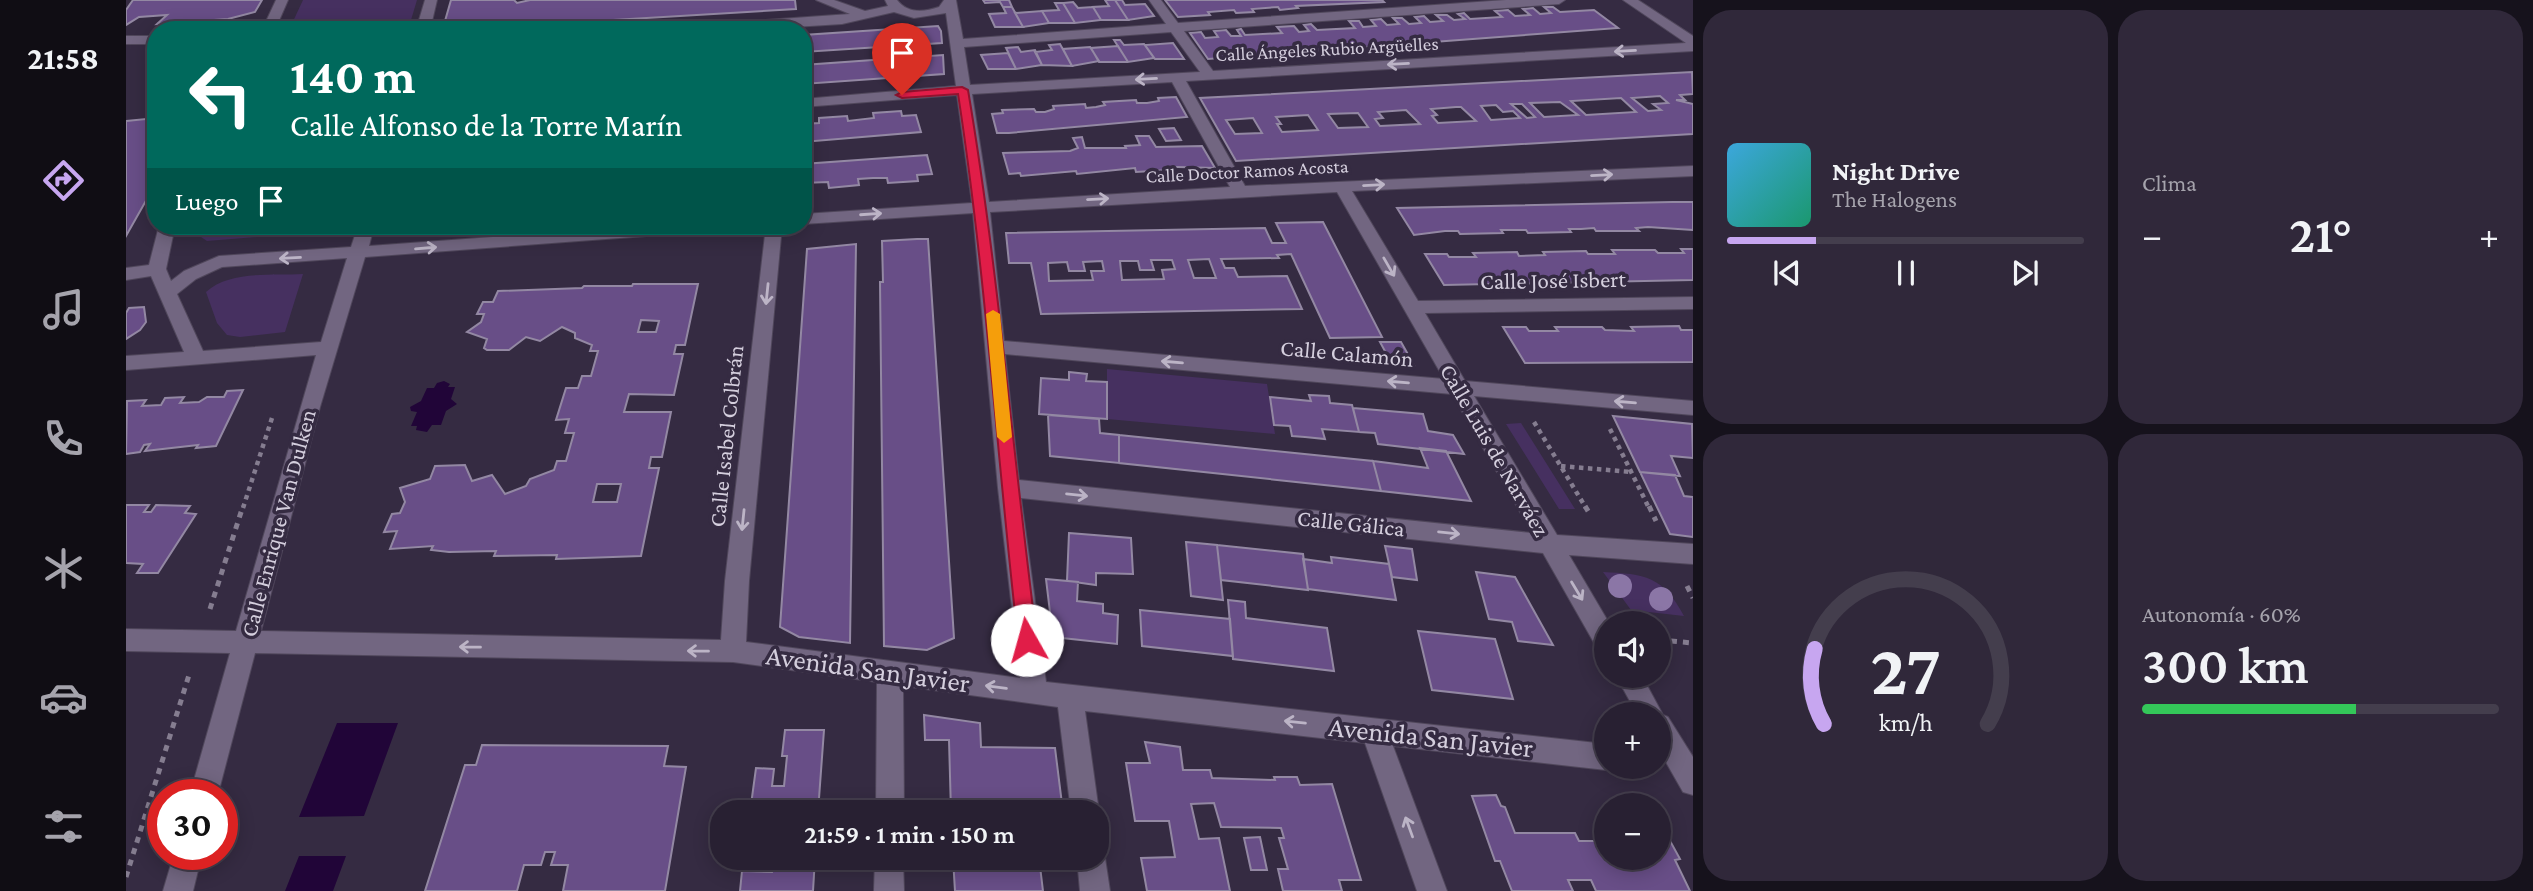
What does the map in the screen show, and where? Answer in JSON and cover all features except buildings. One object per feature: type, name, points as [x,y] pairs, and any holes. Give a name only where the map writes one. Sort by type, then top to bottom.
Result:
[{"type":"street","points":[[272,21],[282,0]]},
{"type":"street","points":[[425,21],[431,0]]},
{"type":"street","points":[[822,0],[863,15]]},
{"type":"street","points":[[1155,0],[1210,76]]},
{"type":"street","points":[[958,44],[1559,0]]},
{"type":"street","points":[[1629,0],[1693,45]]},
{"type":"street","points":[[812,21],[863,15],[893,4],[904,12],[926,14],[944,10],[951,1]]},
{"type":"street","points":[[951,1],[981,206],[1009,488],[1034,691]]},
{"type":"street","points":[[126,40],[147,40]]},
{"type":"street","name":"Calle Ángeles Rubio Argüelles","points":[[812,102],[962,90],[1693,45]]},
{"type":"street","points":[[1177,78],[1240,191]]},
{"type":"street","name":"Calle Doctor Ramos Acosta","points":[[812,218],[1240,191],[1693,171]]},
{"type":"street","name":"Calle Luis de Narváez","points":[[1342,187],[1594,620]]},
{"type":"street","points":[[165,235],[157,269],[196,357]]},
{"type":"street","name":"Calle Enrique Van Dulken","points":[[208,779],[328,348],[363,235]]},
{"type":"street","points":[[168,292],[190,275],[219,262],[600,235]]},
{"type":"street","name":"Calle Isabel Colbrán","points":[[733,652],[737,580],[773,235]]},
{"type":"street","points":[[126,274],[157,269]]},
{"type":"street","name":"Calle José Isbert","points":[[1413,307],[1693,303]]},
{"type":"street","name":"Calle Calamón","points":[[997,347],[1693,408]]},
{"type":"street","points":[[126,363],[328,348]]},
{"type":"street","name":"Calle Gálica","points":[[1009,488],[1549,544],[1682,553]]},
{"type":"street","name":"Avenida San Javier","points":[[126,640],[733,652],[1070,696],[1594,756]]},
{"type":"street","points":[[890,673],[890,800]]},
{"type":"street","points":[[1070,696],[1083,800]]},
{"type":"street","points":[[1374,731],[1432,891]]},
{"type":"street","points":[[1671,748],[1682,769]]},
{"type":"street","points":[[178,891],[184,870]]},
{"type":"street","points":[[889,870],[889,891]]},
{"type":"street","points":[[1092,870],[1095,891]]},
{"type":"path","points":[[1516,393],[1610,547]]},
{"type":"path","points":[[1596,400],[1632,472],[1682,553]]},
{"type":"path","points":[[126,877],[276,406]]},
{"type":"path","points":[[1561,466],[1632,472]]},
{"type":"path","points":[[1671,641],[1693,643]]},
{"type":"shaded area","points":[[303,0],[417,0],[411,21],[293,21]]},
{"type":"shaded area","points":[[198,235],[282,235],[207,241]]},
{"type":"shaded area","points":[[303,274],[285,332],[240,337],[227,335],[217,323],[206,292],[216,285],[239,277]]},
{"type":"shaded area","points":[[1107,369],[1267,384],[1275,434],[1107,419]]},
{"type":"shaded area","points":[[444,381],[450,384],[448,387],[455,387],[451,399],[457,404],[446,411],[441,425],[432,425],[427,432],[416,430],[417,426],[411,426],[417,412],[411,411],[410,407],[421,401],[427,388],[434,388],[437,383]]},
{"type":"shaded area","points":[[1521,423],[1575,509],[1559,509],[1506,424]]},
{"type":"shaded area","points":[[1603,572],[1642,576],[1651,580],[1668,593],[1684,616],[1671,615],[1671,611],[1631,610]]},
{"type":"shaded area","points":[[337,723],[398,723],[364,816],[299,817]]},
{"type":"shaded area","points":[[299,856],[346,856],[333,891],[285,891]]},
{"type":"slow traffic","points":[[993,314],[1004,437]]},
{"type":"route","points":[[902,95],[962,90],[981,206],[1027,640]]}]
